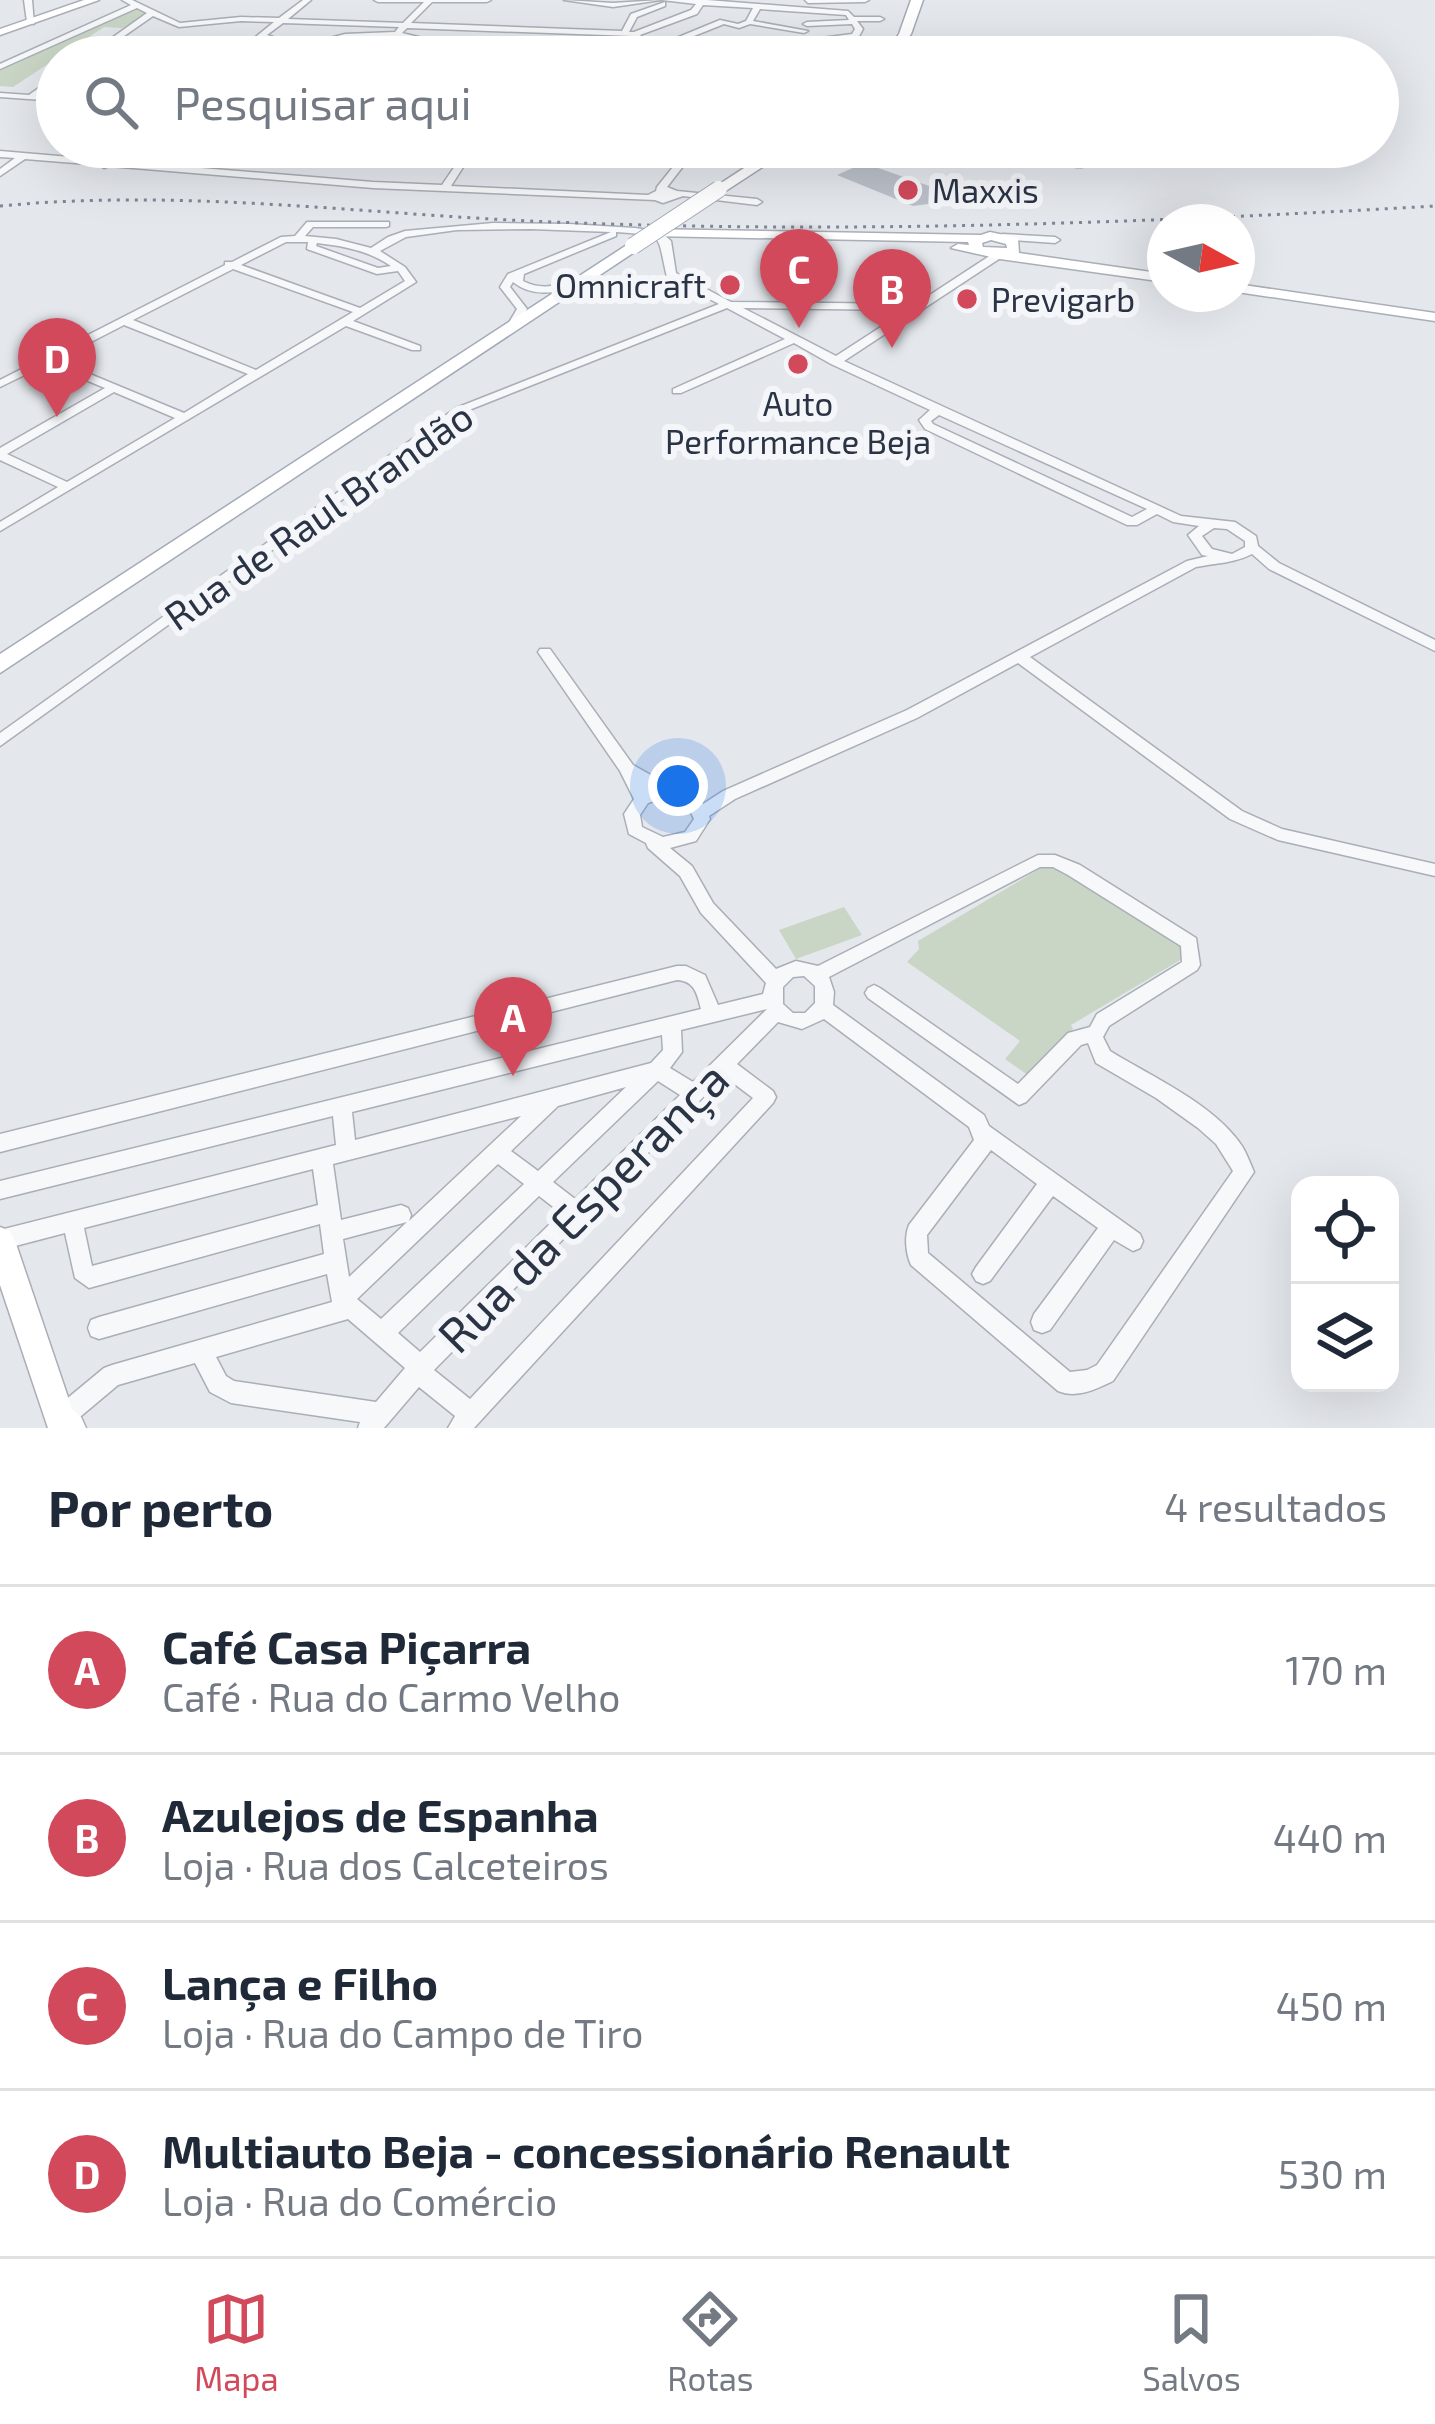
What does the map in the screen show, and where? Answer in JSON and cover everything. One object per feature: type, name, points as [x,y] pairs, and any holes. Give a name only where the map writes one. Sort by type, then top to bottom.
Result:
[{"type":"main road","points":[[904,36],[917,0]]},
{"type":"main road","points":[[0,664],[578,283],[628,239],[749,168]]},
{"type":"street","points":[[28,0],[31,22]]},
{"type":"street","points":[[0,32],[94,0]]},
{"type":"street","points":[[262,35],[307,0]]},
{"type":"street","points":[[378,0],[487,0]]},
{"type":"street","points":[[568,0],[703,1],[757,7],[865,0]]},
{"type":"street","points":[[629,34],[634,16],[667,0]]},
{"type":"street","points":[[395,36],[430,1]]},
{"type":"street","points":[[63,36],[133,2],[179,25],[279,21],[629,34],[694,12],[703,1]]},
{"type":"street","points":[[590,31],[615,2]]},
{"type":"street","points":[[791,4],[848,13],[855,23],[855,36]]},
{"type":"street","points":[[696,36],[712,27],[728,31],[744,24],[757,7]]},
{"type":"street","points":[[801,36],[812,10]]},
{"type":"street","points":[[119,36],[152,13]]},
{"type":"street","points":[[744,24],[805,27],[880,19]]},
{"type":"street","points":[[764,36],[768,28]]},
{"type":"street","points":[[1,66],[36,49]]},
{"type":"street","points":[[31,97],[36,94]]},
{"type":"street","points":[[0,95],[36,97]]},
{"type":"street","points":[[0,154],[36,157]]},
{"type":"street","points":[[0,172],[23,156]]},
{"type":"street","points":[[148,168],[443,188],[633,196],[666,191],[757,202]]},
{"type":"street","points":[[443,188],[457,168]]},
{"type":"street","points":[[666,191],[681,168]]},
{"type":"street","points":[[298,239],[310,224],[386,224]]},
{"type":"street","points":[[372,251],[398,236],[423,232],[628,239]]},
{"type":"street","points":[[651,232],[664,236],[671,275],[792,340],[1178,519],[1239,529],[1274,566],[1435,646]]},
{"type":"street","points":[[512,326],[522,308],[506,282],[520,271],[651,232],[944,243],[1147,275]]},
{"type":"street","points":[[835,362],[986,252],[1040,238],[1055,240]]},
{"type":"street","points":[[0,384],[284,239],[372,251],[400,268],[411,282],[0,527]]},
{"type":"street","points":[[313,241],[310,247],[377,271],[400,268]]},
{"type":"street","points":[[986,252],[1012,243]]},
{"type":"street","points":[[1012,243],[1034,259]]},
{"type":"street","points":[[230,264],[362,312]]},
{"type":"street","points":[[520,271],[518,282],[529,289],[546,291],[578,283]]},
{"type":"street","points":[[1255,291],[1435,317]]},
{"type":"street","points":[[726,304],[916,307]]},
{"type":"street","name":"Rua de Raul Brandão","points":[[0,741],[460,410],[726,304]]},
{"type":"street","points":[[122,320],[257,374]]},
{"type":"street","points":[[346,322],[416,348]]},
{"type":"street","points":[[677,391],[792,340]]},
{"type":"street","points":[[47,360],[184,417]]},
{"type":"street","points":[[0,454],[113,388]]},
{"type":"street","points":[[938,410],[926,419],[929,426],[1132,522],[1157,509]]},
{"type":"street","points":[[0,454],[68,487]]},
{"type":"street","points":[[1178,519],[1196,540],[1230,557],[1274,566]]},
{"type":"street","points":[[1192,564],[1196,540],[1210,524]]},
{"type":"street","points":[[627,769],[697,806],[729,795],[912,714],[1192,564],[1230,557],[1252,547]]},
{"type":"street","points":[[545,652],[627,769],[642,799]]},
{"type":"street","points":[[1021,658],[1146,753],[1248,821],[1278,834],[1435,870]]},
{"type":"street","points":[[668,791],[642,799],[632,822],[686,871],[707,908],[775,997],[802,1019],[824,1009]]},
{"type":"street","points":[[652,842],[671,844],[690,837],[700,826],[697,806]]},
{"type":"street","points":[[686,871],[690,837]]},
{"type":"street","points":[[0,1190],[775,997],[790,971],[817,975],[1038,861],[1054,861],[1177,931],[1194,952],[1191,964],[1102,1020],[1096,1033],[1103,1057],[1222,1135],[1240,1154],[1244,1172],[1105,1373],[1089,1381],[1066,1383],[918,1258],[916,1232],[985,1142],[977,1121],[824,1009]]},
{"type":"street","points":[[0,1143],[677,973],[696,976],[702,982],[712,1016]]},
{"type":"street","points":[[817,975],[827,988],[824,1009]]},
{"type":"street","points":[[874,993],[1019,1096],[1075,1039],[1096,1033]]},
{"type":"street","name":"Rua da Esperança","points":[[379,1416],[419,1369],[724,1064],[775,997]]},
{"type":"street","points":[[382,1333],[657,1070],[673,1052],[671,1026]]},
{"type":"street","points":[[322,1160],[335,1261],[346,1303],[419,1369],[464,1421],[766,1097],[724,1064]]},
{"type":"street","points":[[65,1424],[0,1241],[657,1070],[695,1094]]},
{"type":"street","points":[[65,1424],[102,1380],[346,1303],[552,1099]]},
{"type":"street","points":[[342,1106],[347,1153]]},
{"type":"street","points":[[981,1132],[1132,1241]]},
{"type":"street","points":[[499,1153],[576,1212]]},
{"type":"street","points":[[983,1274],[1052,1181]]},
{"type":"street","points":[[73,1222],[82,1270],[89,1278],[329,1222],[401,1215]]},
{"type":"street","points":[[1042,1322],[1112,1225]]},
{"type":"street","points":[[99,1328],[335,1261]]},
{"type":"street","points":[[201,1351],[218,1384],[231,1392],[379,1416]]},
{"type":"green space","points":[[138,8],[149,13],[122,28],[104,27],[90,36],[74,36]]},
{"type":"green space","points":[[36,52],[36,72],[13,87],[0,86],[0,68]]},
{"type":"green space","points":[[1046,865],[1056,865],[1178,936],[1187,956],[1071,1025],[1073,1029],[1029,1076],[1005,1059],[1020,1041],[907,962],[919,949],[918,941]]},
{"type":"green space","points":[[844,907],[862,935],[796,959],[779,930]]},
{"type":"building","name":"Maxxis","points":[[853,168],[878,168],[966,199],[913,206],[837,175]]},
{"type":"railway","points":[[0,206],[208,201],[553,222],[774,227],[1105,222],[1435,206]]},
{"type":"place","name":"Maxxis","points":[[908,190]]},
{"type":"place","name":"Omnicraft","points":[[730,285]]},
{"type":"place","name":"Previgarb","points":[[967,299]]},
{"type":"place","name":"Lança e Filho","points":[[799,328]]},
{"type":"place","name":"Azulejos de Espanha","points":[[892,348]]},
{"type":"place","name":"Auto Performance Beja","points":[[798,364]]},
{"type":"place","name":"Multiauto Beja - concessionário Renault","points":[[57,417]]},
{"type":"place","name":"Café Casa Piçarra","points":[[513,1076]]}]
